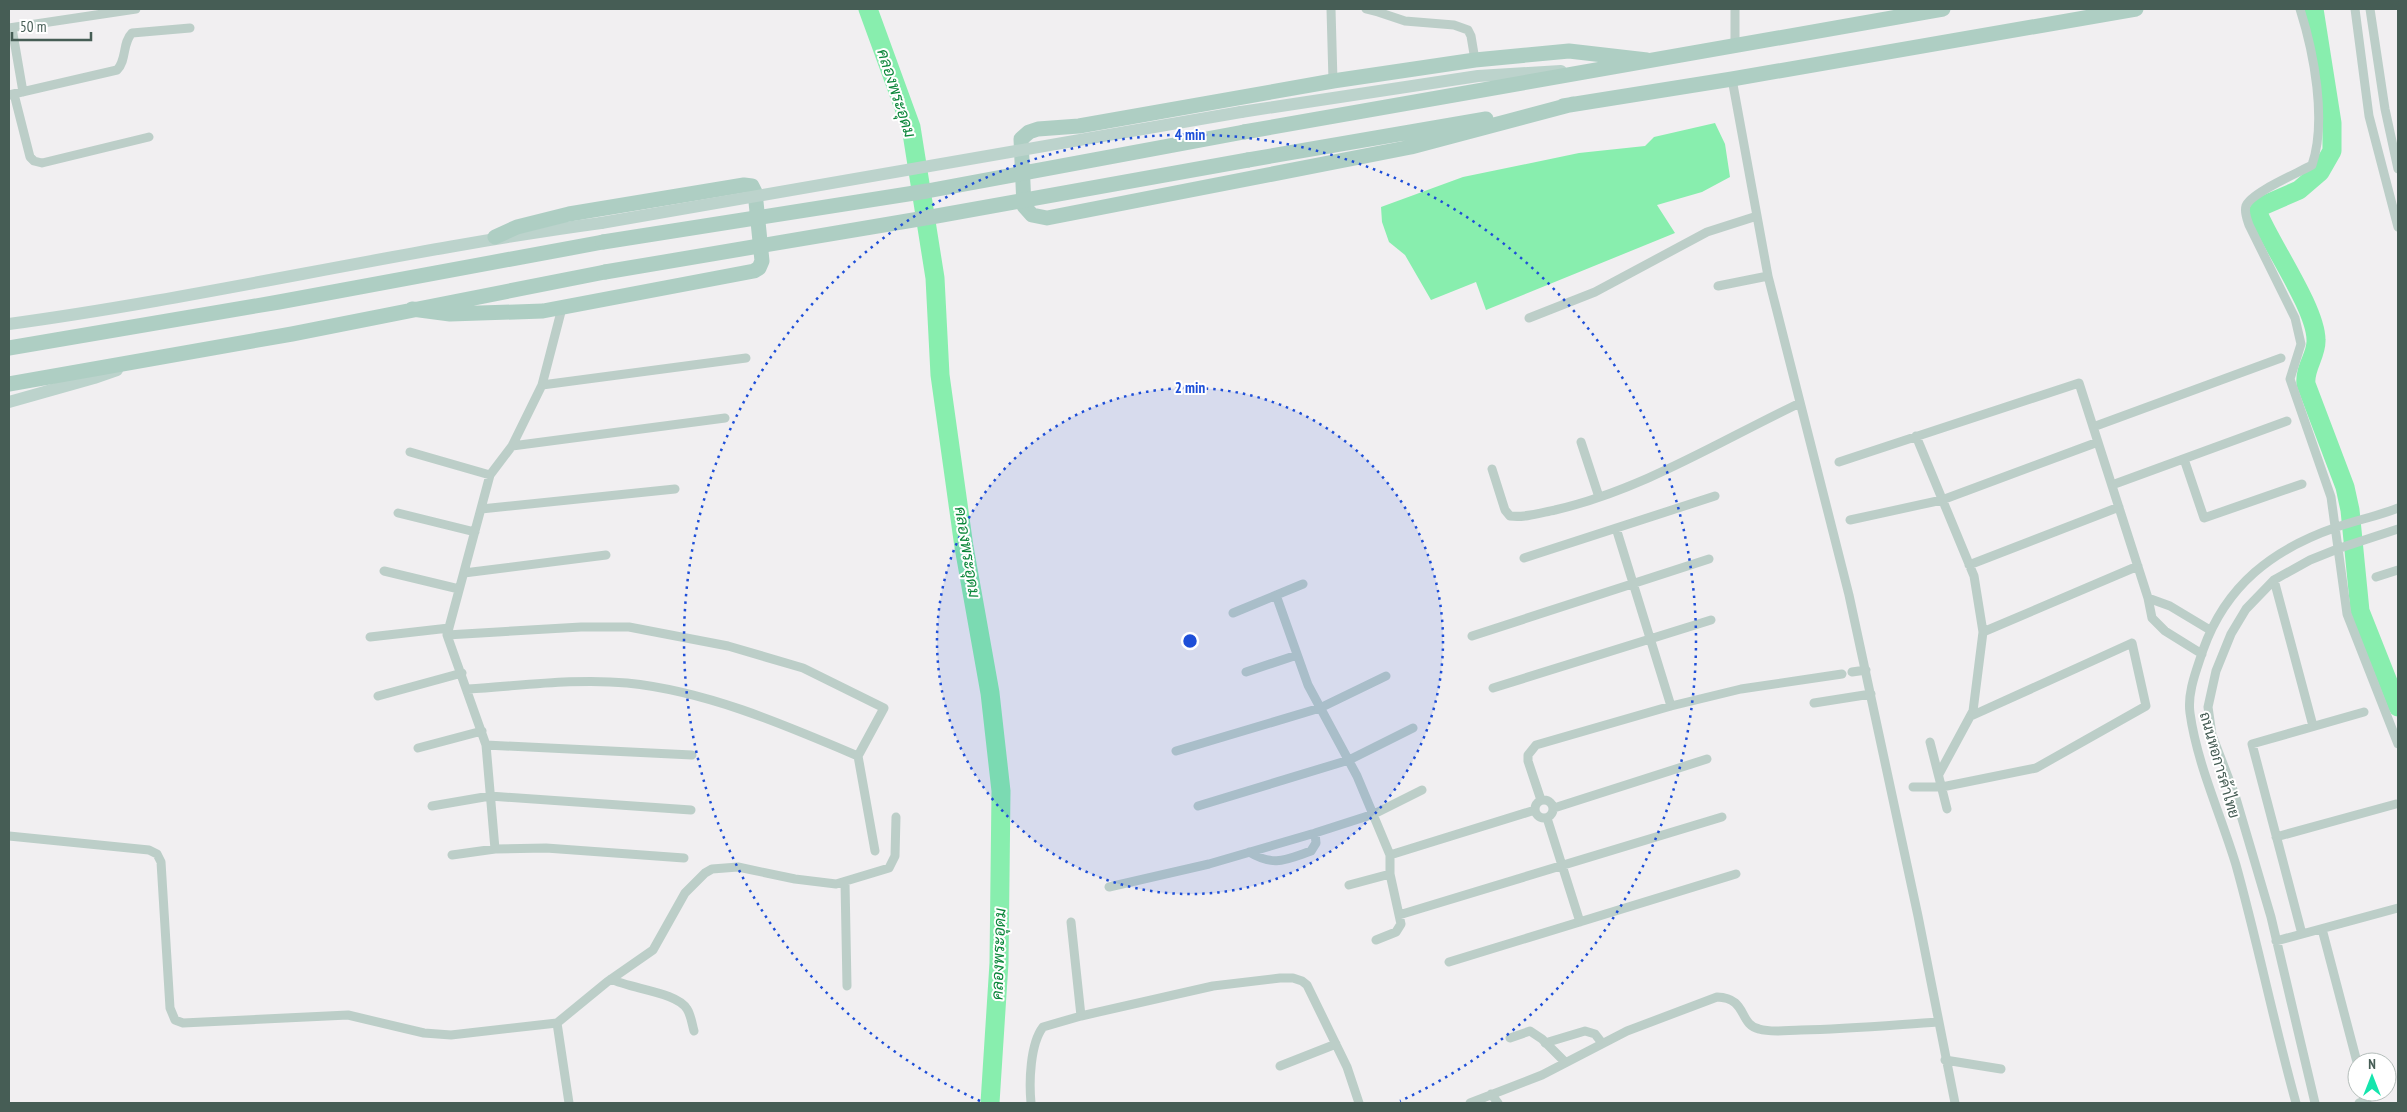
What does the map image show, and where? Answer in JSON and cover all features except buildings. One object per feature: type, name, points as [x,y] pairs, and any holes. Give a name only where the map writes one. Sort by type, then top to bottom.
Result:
[{"type":"main road","points":[[9,348],[279,302],[603,242],[927,191],[1244,132],[1943,9]]},
{"type":"main road","points":[[9,384],[136,362],[605,272],[931,217],[1573,104],[1732,79],[2136,9]]},
{"type":"main road","points":[[1573,104],[1401,149],[1048,218],[1032,215],[1024,206],[1021,139],[1029,132],[1079,126],[1333,81],[1475,60],[1568,51],[1647,60]]},
{"type":"main road","points":[[9,324],[300,274],[495,237],[601,223],[1241,112],[1478,76],[1526,72],[1586,71]]},
{"type":"main road","points":[[412,309],[438,314],[497,314],[525,313],[562,308],[754,271],[759,268],[762,261],[755,192],[752,186],[744,185],[570,214],[516,227],[495,237]]},
{"type":"main road","points":[[9,402],[94,378],[136,362]]},
{"type":"street","points":[[136,9],[10,28],[15,93],[30,157],[34,161],[42,163],[149,137]]},
{"type":"street","points":[[1331,9],[1333,81]]},
{"type":"street","points":[[1366,9],[1379,10],[1406,21],[1462,27],[1468,30],[1471,36],[1475,60]]},
{"type":"street","points":[[1734,9],[1735,45]]},
{"type":"street","points":[[2300,9],[2309,44],[2320,122],[2318,148],[2312,165],[2254,195],[2246,206],[2246,213],[2249,225],[2295,318],[2301,344],[2290,379],[2331,497],[2336,527],[2342,547],[2347,614],[2398,744]]},
{"type":"street","points":[[2355,9],[2369,116],[2398,227]]},
{"type":"street","points":[[2370,9],[2385,110],[2398,169]]},
{"type":"street","points":[[15,93],[117,70],[122,65],[128,37],[132,32],[190,28]]},
{"type":"street","points":[[1732,79],[1768,276],[1849,595],[1866,670],[1955,1103]]},
{"type":"street","points":[[1530,318],[1595,292],[1707,232],[1757,216]]},
{"type":"street","points":[[1718,286],[1768,276]]},
{"type":"street","points":[[495,849],[486,745],[448,632],[490,475],[512,446],[542,384],[562,308]]},
{"type":"street","points":[[542,384],[746,358]]},
{"type":"street","points":[[2093,427],[2281,358]]},
{"type":"street","points":[[1839,462],[2078,383],[2138,566],[2152,618],[2165,631],[2202,654]]},
{"type":"street","points":[[1492,469],[1505,510],[1510,516],[1526,516],[1600,497],[1663,471],[1800,403]]},
{"type":"street","points":[[512,446],[724,418]]},
{"type":"street","points":[[2112,485],[2287,420]]},
{"type":"street","points":[[1916,436],[1974,576],[1983,632],[1971,716],[1939,774]]},
{"type":"street","points":[[1580,442],[1600,497]]},
{"type":"street","points":[[1850,520],[1942,500],[2098,442]]},
{"type":"street","points":[[410,452],[490,475]]},
{"type":"street","points":[[2184,458],[2204,518],[2302,484]]},
{"type":"street","points":[[481,509],[675,489]]},
{"type":"street","points":[[1524,558],[1715,496]]},
{"type":"street","points":[[1969,565],[2119,507]]},
{"type":"street","name":"ถนนหอการค้าไทย","points":[[2296,1103],[2236,866],[2196,740],[2190,711],[2191,693],[2210,630],[2224,606],[2241,583],[2259,568],[2302,540],[2336,527],[2398,508]]},
{"type":"street","points":[[398,513],[475,532]]},
{"type":"street","points":[[1616,528],[1671,706]]},
{"type":"street","name":"ถนนหอการค้าไทย","points":[[2314,1103],[2276,941],[2235,795],[2212,735],[2208,707],[2216,671],[2231,634],[2246,609],[2274,580],[2310,560],[2342,547],[2398,529]]},
{"type":"street","points":[[464,572],[606,555]]},
{"type":"street","points":[[1472,636],[1709,559]]},
{"type":"street","points":[[1983,632],[2138,566]]},
{"type":"street","points":[[2376,577],[2398,570]]},
{"type":"street","points":[[384,571],[460,589]]},
{"type":"street","points":[[2274,580],[2314,726]]},
{"type":"street","points":[[1233,613],[1303,584]]},
{"type":"street","points":[[1276,595],[1297,654],[1320,708],[1349,760],[1374,814],[1390,856],[1390,874],[1399,915],[1399,929],[1376,940]]},
{"type":"street","points":[[2148,598],[2170,606],[2210,630]]},
{"type":"street","points":[[1493,688],[1711,620]]},
{"type":"street","points":[[370,637],[581,626],[629,626],[728,646],[803,668],[884,708],[858,756],[875,851]]},
{"type":"street","points":[[1912,787],[1942,786],[2036,768],[2146,706],[2132,643],[1971,716]]},
{"type":"street","points":[[1246,672],[1297,654]]},
{"type":"street","points":[[1852,672],[1866,670]]},
{"type":"street","points":[[378,696],[462,673]]},
{"type":"street","points":[[1541,800],[1528,761],[1528,754],[1536,746],[1671,706],[1741,689],[1842,674]]},
{"type":"street","points":[[1176,751],[1320,708],[1386,676]]},
{"type":"street","points":[[468,689],[579,683],[627,683],[703,698],[784,724],[858,756]]},
{"type":"street","points":[[1814,703],[1871,694]]},
{"type":"street","points":[[2302,934],[2252,744],[2364,712]]},
{"type":"street","points":[[1198,806],[1349,760],[1413,728]]},
{"type":"street","points":[[418,748],[482,732]]},
{"type":"street","points":[[1930,742],[1947,809]]},
{"type":"street","points":[[486,745],[692,755]]},
{"type":"street","points":[[1554,808],[1707,760]]},
{"type":"street","points":[[1109,887],[1249,852],[1315,833],[1374,814],[1422,790]]},
{"type":"street","points":[[432,806],[490,796],[691,810]]},
{"type":"street","points":[[1541,800],[1549,801],[1554,808]]},
{"type":"street","points":[[1541,800],[1535,806],[1539,817],[1547,818],[1551,816],[1554,808]]},
{"type":"street","points":[[2276,837],[2396,804]]},
{"type":"street","points":[[1390,856],[1535,810]]},
{"type":"street","points":[[9,836],[149,850],[157,854],[161,862],[170,1008],[175,1020],[183,1023],[343,1015],[424,1033],[451,1035],[557,1023],[611,979],[653,950],[685,893],[705,873],[712,869],[738,867],[795,879],[836,884],[881,872],[892,864],[896,817]]},
{"type":"street","points":[[1399,915],[1722,817]]},
{"type":"street","points":[[1547,818],[1580,922]]},
{"type":"street","points":[[1249,852],[1264,861],[1284,860],[1311,851],[1316,843],[1315,833]]},
{"type":"street","points":[[452,855],[495,849],[546,848],[684,858]]},
{"type":"street","points":[[1349,885],[1390,874]]},
{"type":"street","points":[[1449,962],[1736,874]]},
{"type":"street","points":[[845,882],[847,986]]},
{"type":"street","points":[[2276,941],[2398,908]]},
{"type":"street","points":[[1071,922],[1081,1016]]},
{"type":"street","points":[[2322,929],[2354,1052]]},
{"type":"street","points":[[1031,1103],[1031,1075],[1037,1036],[1043,1027],[1081,1016],[1213,986],[1293,978],[1307,985],[1353,1080],[1359,1103]]},
{"type":"street","points":[[611,979],[624,986],[676,997],[687,1008],[694,1031]]},
{"type":"street","points":[[1470,1103],[1542,1075],[1602,1043],[1644,1024],[1718,997],[1727,997],[1735,1001],[1749,1024],[1766,1030],[1832,1029],[1938,1022]]},
{"type":"street","points":[[557,1023],[569,1103]]},
{"type":"street","points":[[1510,1038],[1530,1031],[1545,1042],[1565,1062]]},
{"type":"street","points":[[1545,1042],[1586,1031],[1595,1034],[1602,1043]]},
{"type":"street","points":[[1280,1066],[1336,1044]]},
{"type":"street","points":[[1945,1060],[2001,1069]]},
{"type":"street","points":[[1491,1094],[1498,1103]]},
{"type":"shaded area","points":[[1715,123],[1725,144],[1730,177],[1702,192],[1657,205],[1675,233],[1486,310],[1476,282],[1431,300],[1405,255],[1389,242],[1382,222],[1381,207],[1463,177],[1579,153],[1645,146],[1654,137]]},
{"type":"waterway","name":"คลองพระอุดม","points":[[868,9],[911,127],[935,278],[940,375],[964,547],[990,693],[1001,791],[999,963],[990,1103]]},
{"type":"waterway","points":[[2314,9],[2332,123],[2332,151],[2320,172],[2299,190],[2260,207],[2258,213],[2301,295],[2314,327],[2316,346],[2307,372],[2306,384],[2345,487],[2350,510],[2360,611],[2398,707]]}]
